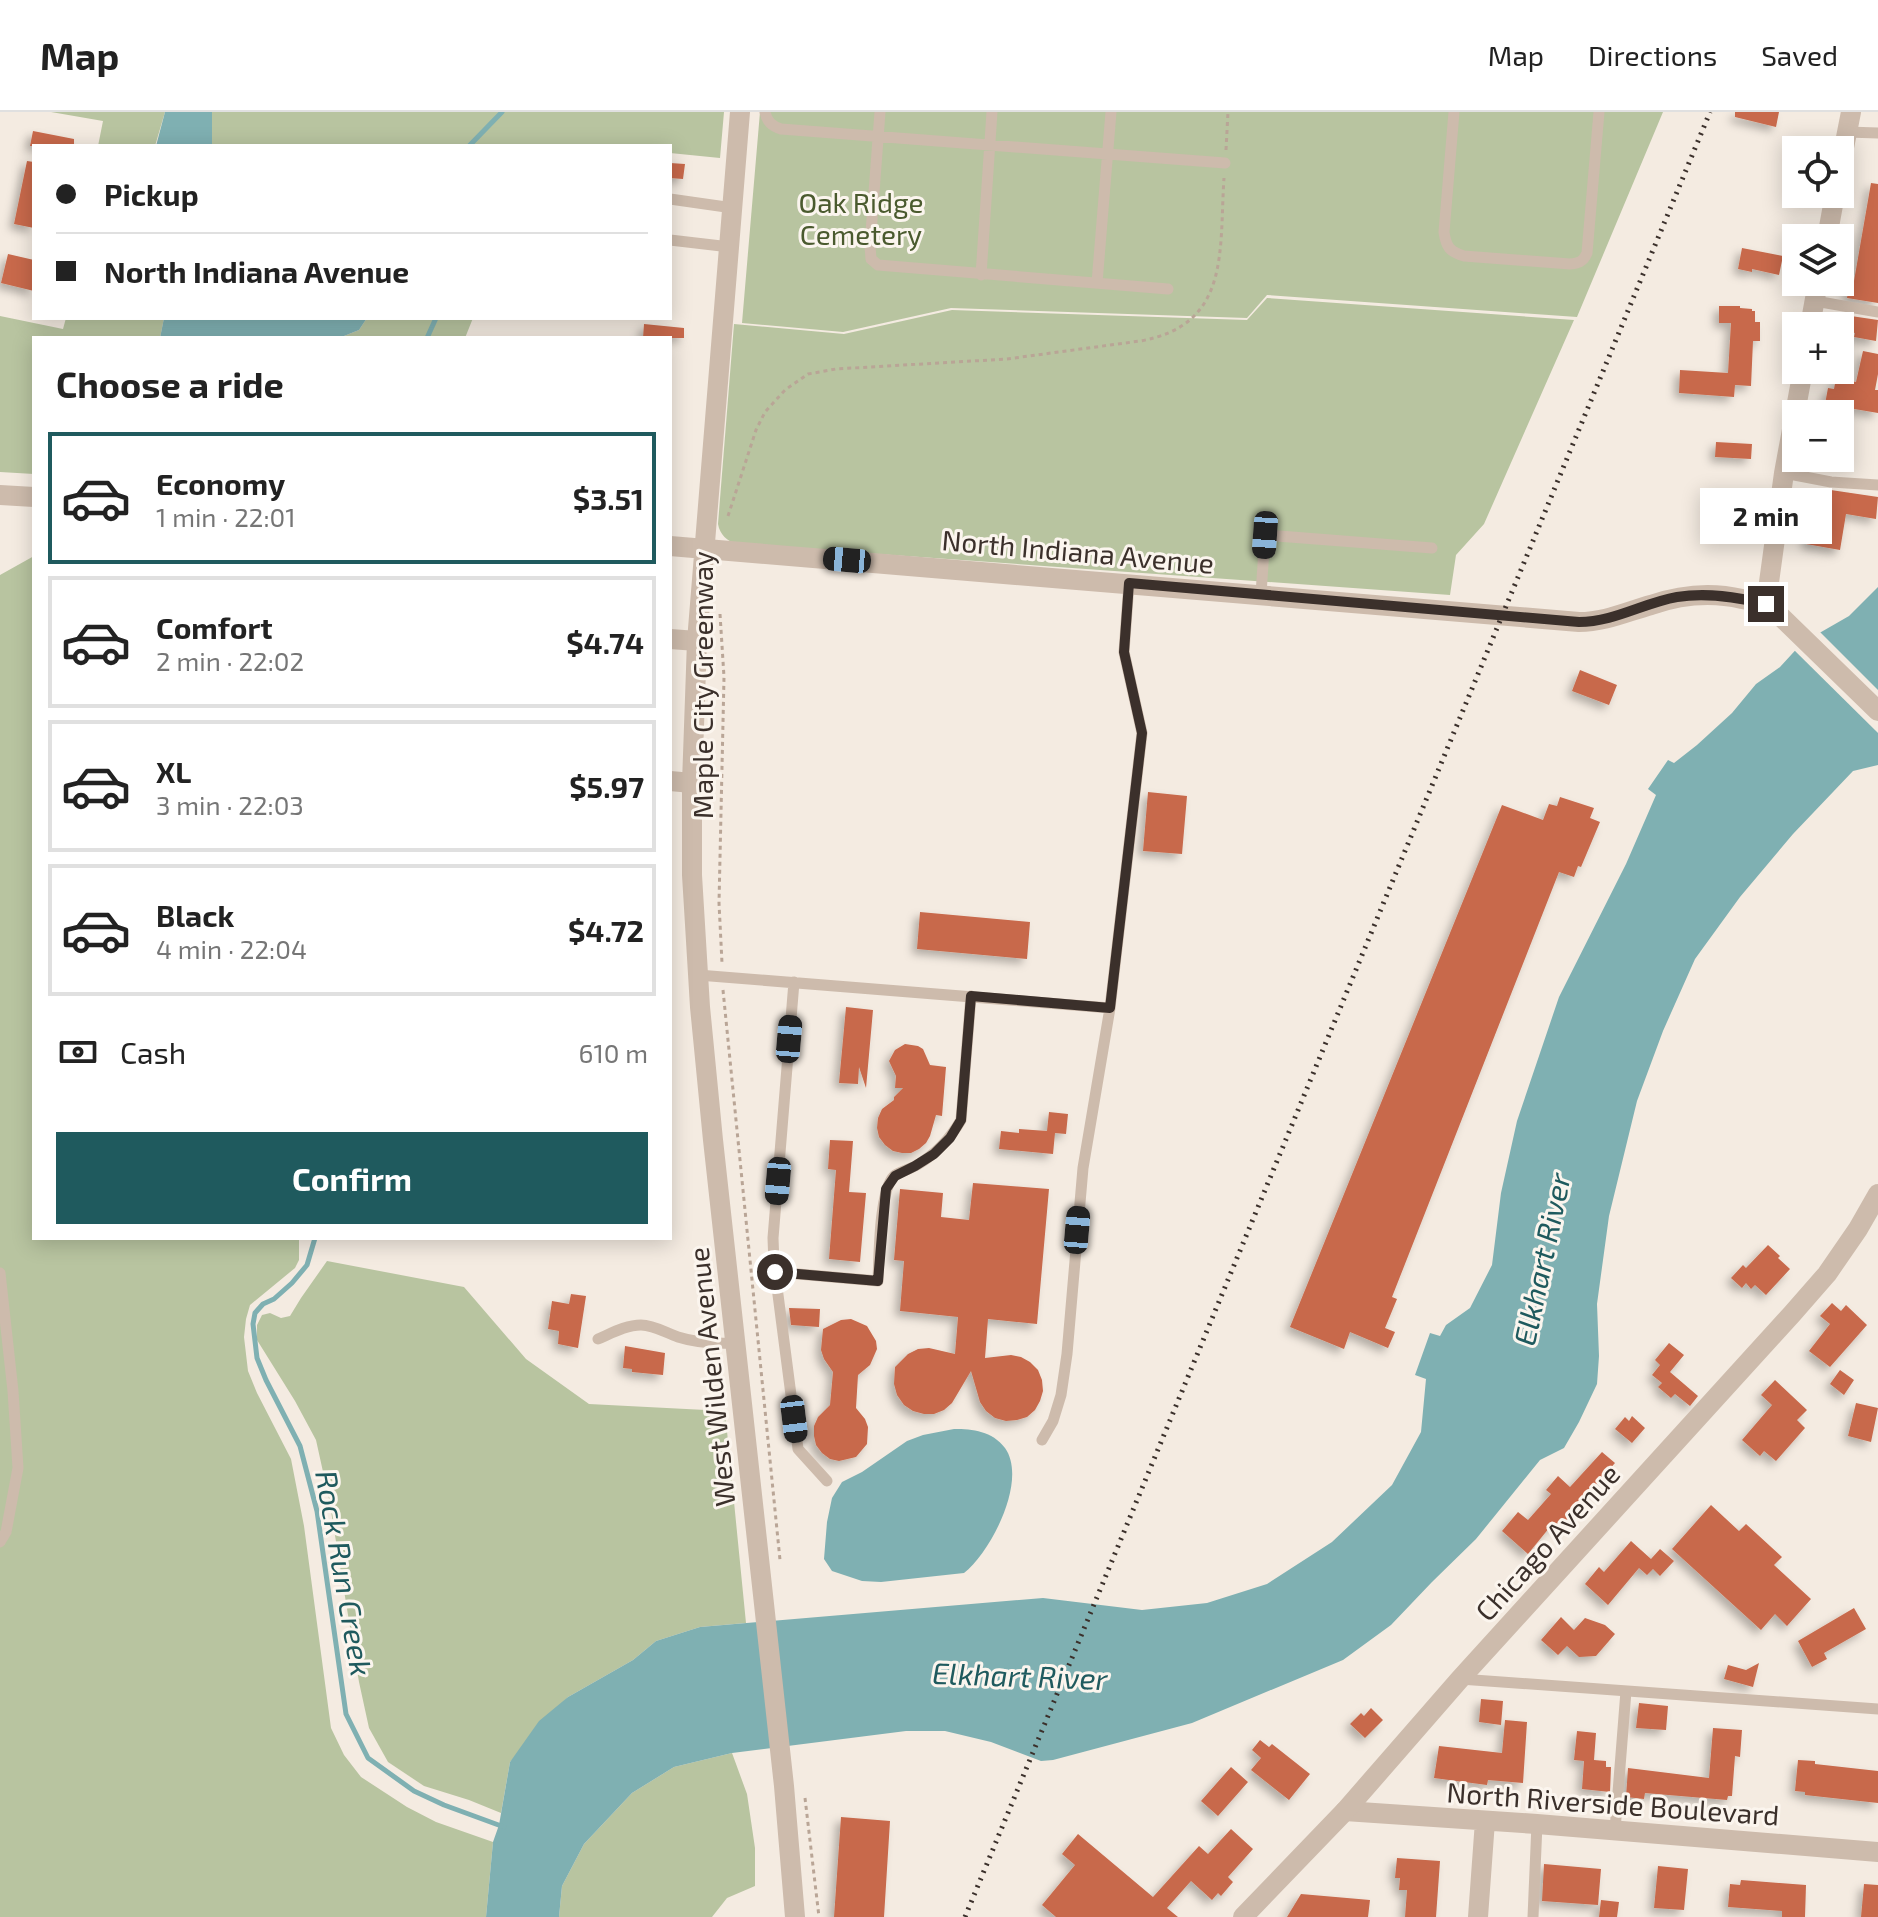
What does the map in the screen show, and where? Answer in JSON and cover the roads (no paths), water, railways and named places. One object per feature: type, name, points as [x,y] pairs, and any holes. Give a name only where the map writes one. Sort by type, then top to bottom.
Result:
[{"type":"street","name":"West Wilden Avenue","points":[[740,112],[713,549],[697,641],[692,875],[713,1140],[784,1786],[795,1917]]},
{"type":"street","points":[[1800,384],[1784,473],[1766,604],[1878,711]]},
{"type":"street","points":[[0,495],[32,497]]},
{"type":"street","name":"North Indiana Avenue","points":[[672,546],[1579,622],[1612,618],[1677,597],[1733,597],[1766,604]]},
{"type":"street","points":[[672,639],[697,641]]},
{"type":"street","points":[[672,781],[692,783]]},
{"type":"street","name":"Chicago Avenue","points":[[1243,1917],[1345,1811],[1460,1679],[1827,1274],[1878,1194]]},
{"type":"street","name":"North Riverside Boulevard","points":[[1345,1811],[1878,1852]]},
{"type":"street","points":[[1478,1917],[1485,1821]]},
{"type":"lane","points":[[765,112],[773,126],[781,129],[1225,163]]},
{"type":"lane","points":[[880,112],[870,246],[871,259],[878,265],[1168,289]]},
{"type":"lane","points":[[981,275],[992,112]]},
{"type":"lane","points":[[1097,283],[1111,112]]},
{"type":"lane","points":[[1454,112],[1444,232],[1445,243],[1452,253],[1570,264],[1579,263],[1587,253],[1599,112]]},
{"type":"lane","points":[[1849,122],[1878,133]]},
{"type":"lane","points":[[672,199],[733,208]]},
{"type":"lane","points":[[672,240],[730,247]]},
{"type":"lane","points":[[1831,296],[1878,312]]},
{"type":"lane","points":[[1784,473],[1831,482],[1878,485]]},
{"type":"lane","points":[[1261,594],[1265,535],[1432,548]]},
{"type":"lane","points":[[1042,1440],[1053,1421],[1061,1395],[1067,1354],[1083,1168],[1110,1008],[1142,733],[1124,652],[1129,583]]},
{"type":"lane","points":[[698,975],[1110,1008]]},
{"type":"lane","points":[[794,982],[773,1238],[775,1272],[798,1449],[827,1481]]},
{"type":"lane","points":[[775,1272],[878,1281],[886,1189],[895,1176],[934,1154],[950,1138],[961,1120],[971,996]]},
{"type":"lane","points":[[0,1273],[18,1468],[6,1532],[0,1542]]},
{"type":"lane","points":[[598,1339],[627,1327],[641,1325],[708,1344],[735,1343]]},
{"type":"lane","points":[[1460,1679],[1878,1709]]},
{"type":"lane","points":[[1615,1830],[1626,1691]]},
{"type":"lane","points":[[1533,1917],[1537,1824]]},
{"type":"water","points":[[165,112],[212,112],[212,144],[157,144]]},
{"type":"water","points":[[164,320],[366,320],[359,330],[344,336],[160,336]]},
{"type":"water","name":"Elkhart River","points":[[1878,587],[1878,765],[1853,771],[1793,834],[1740,897],[1695,959],[1637,1101],[1609,1216],[1597,1304],[1597,1384],[1564,1448],[1540,1460],[1476,1539],[1391,1625],[1343,1660],[1192,1723],[1053,1760],[1041,1761],[991,1742],[945,1731],[906,1731],[732,1753],[674,1767],[632,1793],[584,1844],[562,1886],[559,1917],[486,1917],[493,1842],[510,1762],[539,1721],[568,1697],[633,1660],[656,1641],[700,1627],[1043,1598],[1142,1610],[1207,1603],[1267,1584],[1332,1542],[1392,1485],[1421,1432],[1426,1379],[1415,1375],[1430,1333],[1440,1336],[1446,1325],[1470,1308],[1492,1265],[1501,1193],[1517,1121],[1559,997],[1626,864],[1656,795],[1648,789],[1668,760],[1674,763],[1697,745],[1732,713],[1756,684],[1780,667],[1802,643],[1849,616]]},
{"type":"water","points":[[954,1429],[975,1431],[994,1438],[1005,1448],[1011,1462],[1012,1478],[1003,1515],[995,1533],[974,1563],[964,1573],[881,1582],[862,1581],[832,1571],[824,1559],[827,1522],[832,1498],[842,1482],[907,1441]]},
{"type":"waterway","name":"Rock Run Creek","points":[[471,144],[502,112]]},
{"type":"waterway","name":"Rock Run Creek","points":[[428,336],[435,320]]},
{"type":"waterway","name":"Rock Run Creek","points":[[314,1240],[307,1265],[274,1299],[263,1304],[255,1313],[253,1324],[257,1358],[300,1446],[317,1511],[346,1714],[368,1758],[414,1791],[504,1827]]},
{"type":"railway","points":[[965,1917],[1710,112]]},
{"type":"park label","name":"Oak Ridge Cemetery","points":[[861,218]]}]
